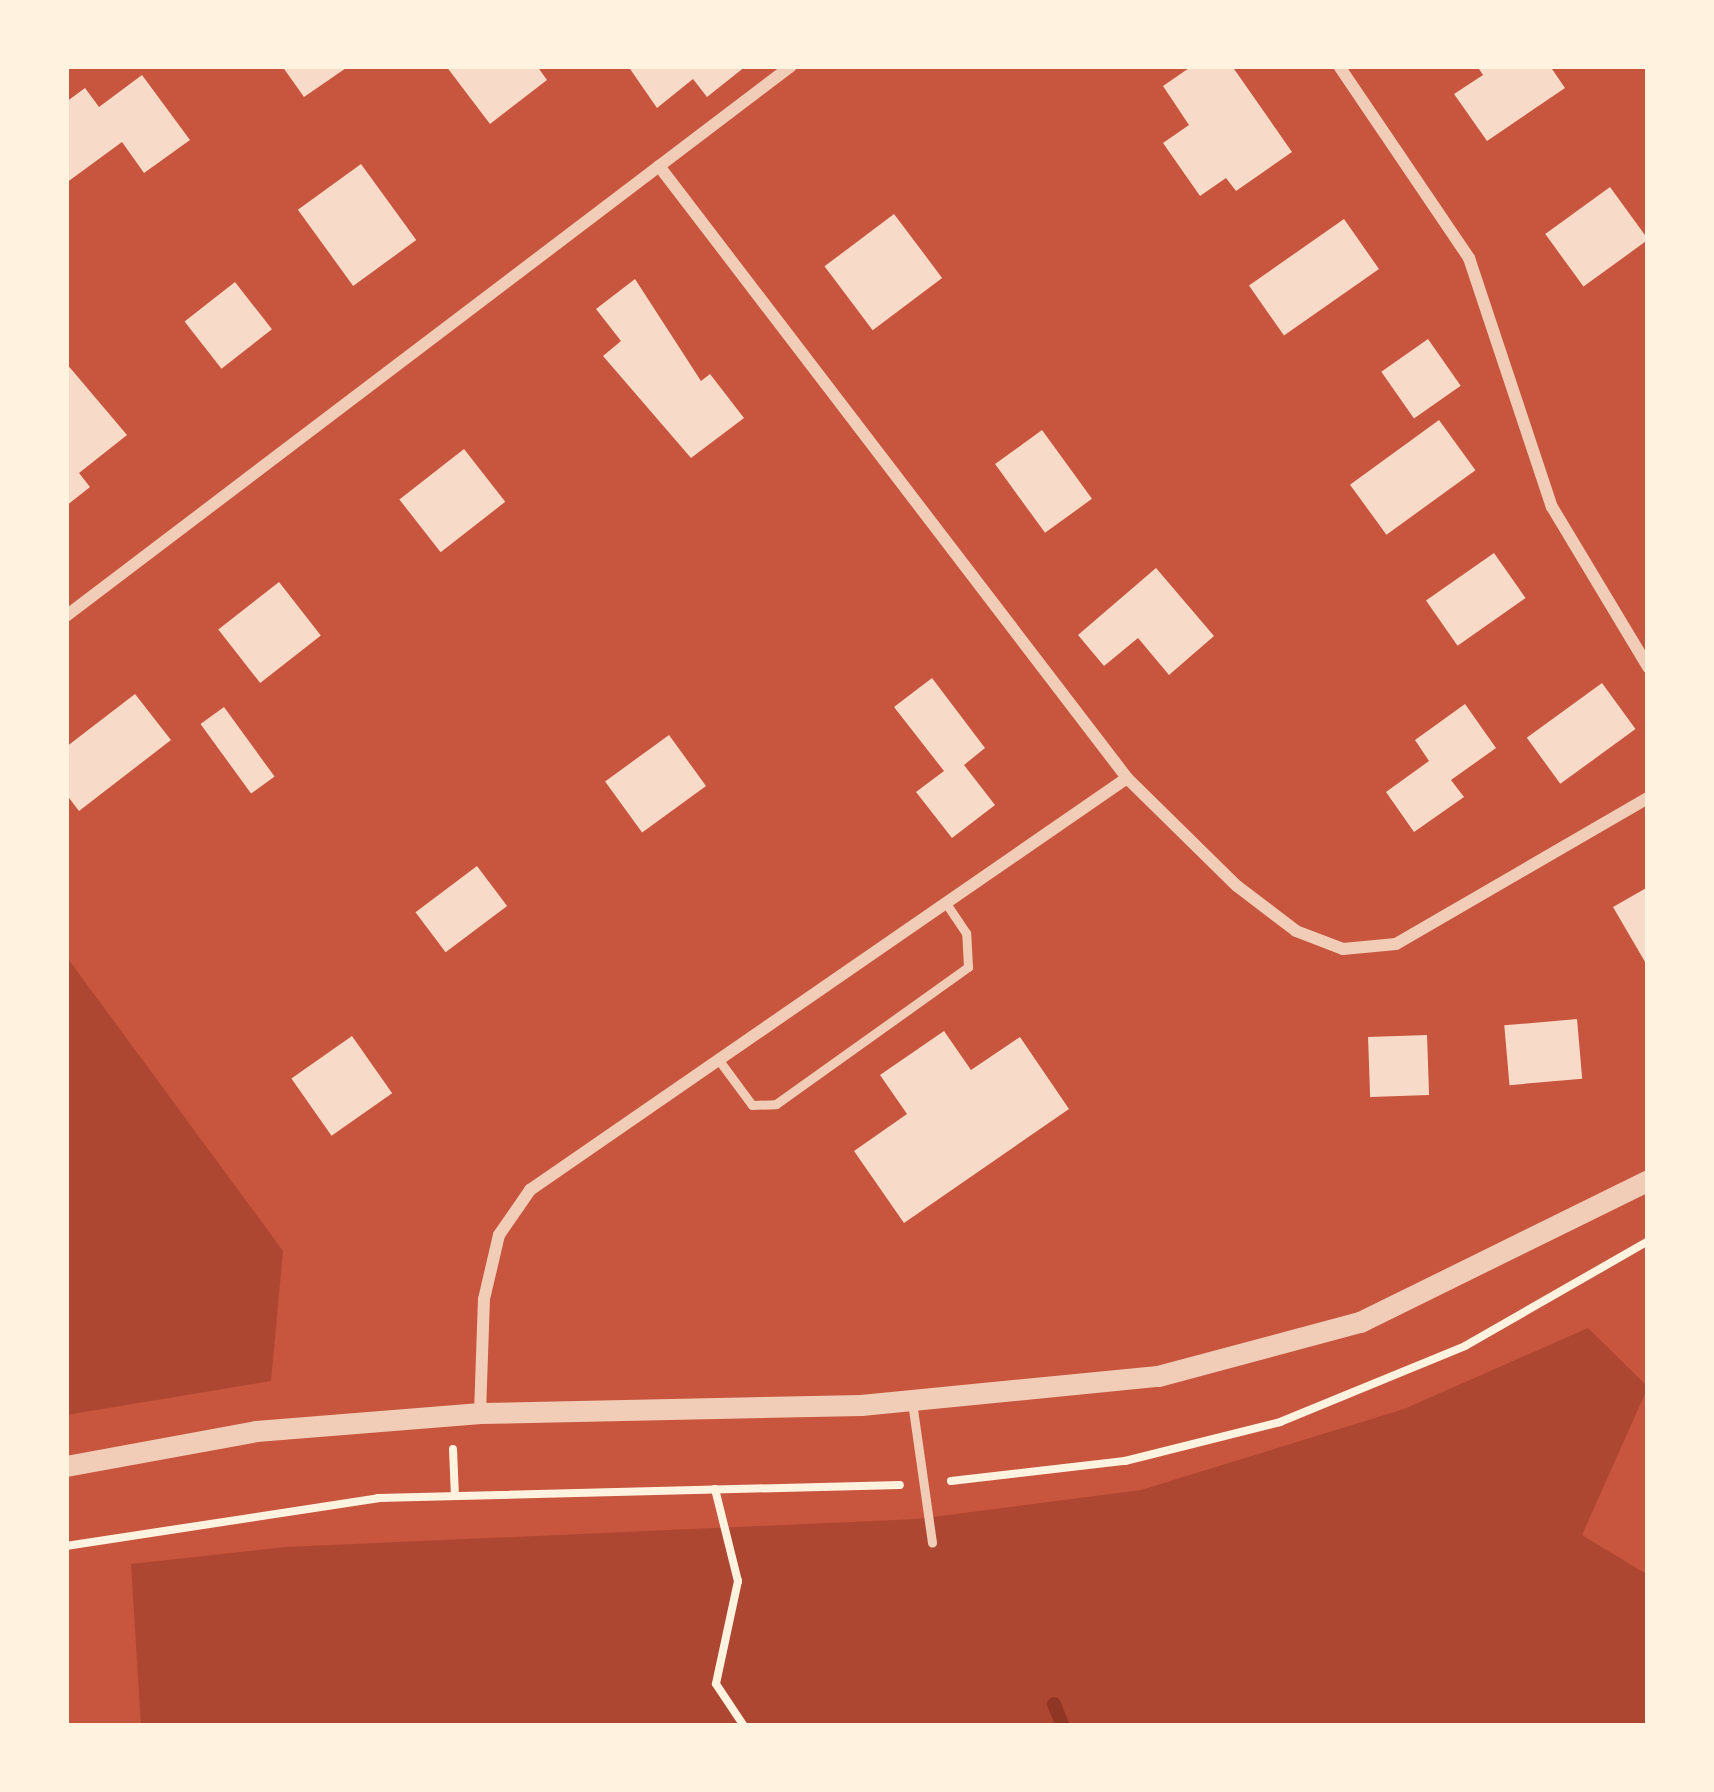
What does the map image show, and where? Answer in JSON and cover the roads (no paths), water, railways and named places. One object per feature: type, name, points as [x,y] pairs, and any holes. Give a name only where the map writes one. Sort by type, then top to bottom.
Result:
[{"type":"street","points":[[66,616],[791,66]]},
{"type":"street","points":[[1339,66],[1468,257],[1552,507],[1648,667]]},
{"type":"street","points":[[659,166],[1127,778],[1237,886],[1296,931],[1343,950],[1396,944],[1648,798]]},
{"type":"street","points":[[480,1413],[499,1235],[530,1190],[1127,778]]},
{"type":"street","points":[[66,1466],[256,1431],[452,1415],[912,1402],[1073,1391],[1297,1341],[1466,1275],[1645,1188]]},
{"type":"lane","points":[[717,1058],[752,1105],[776,1104],[968,967],[966,933],[945,902]]},
{"type":"lane","points":[[912,1402],[932,1543]]},
{"type":"waterway","points":[[1054,1704],[1063,1726]]}]
